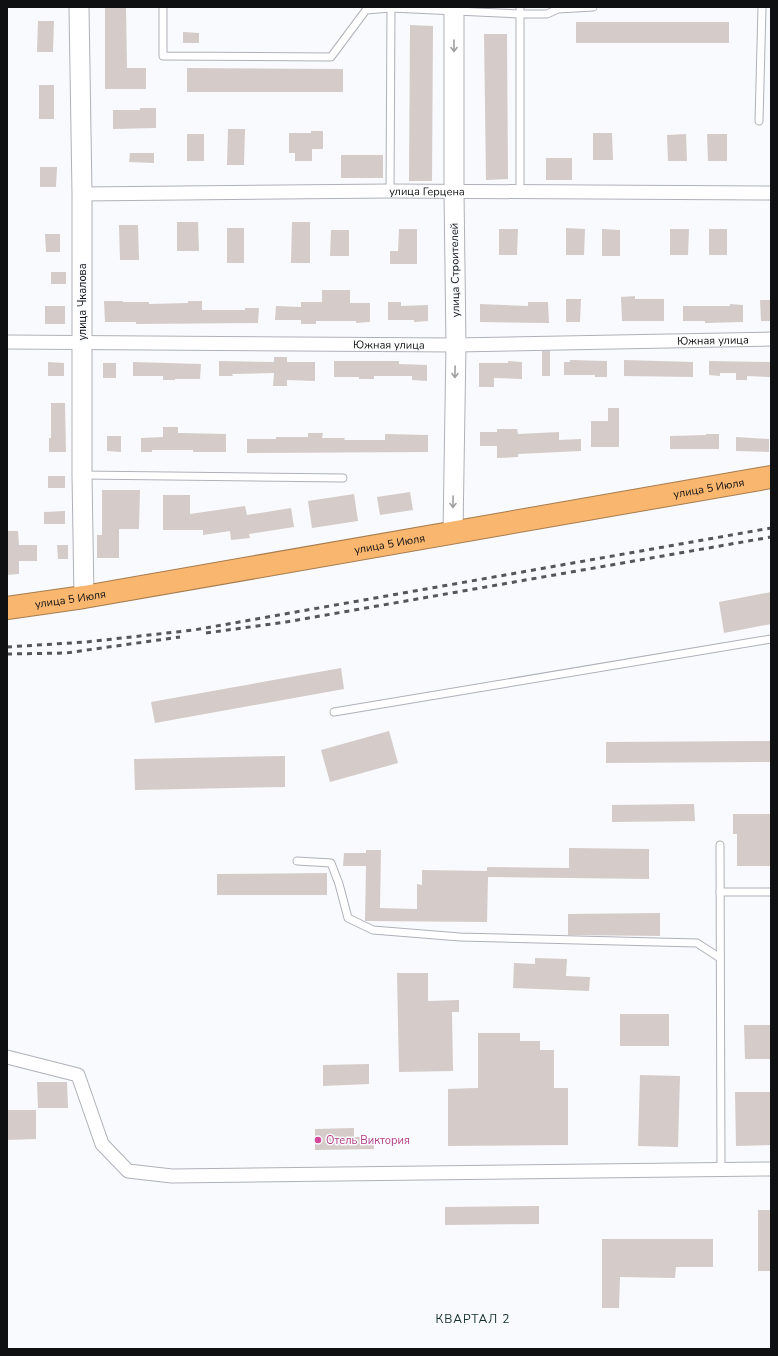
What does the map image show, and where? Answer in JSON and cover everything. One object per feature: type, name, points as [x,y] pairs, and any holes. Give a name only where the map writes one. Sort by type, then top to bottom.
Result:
[{"type":"highway","name":"улица 5 Июля","points":[[7,608],[84,597],[771,477]]},
{"type":"street","name":"улица Чкалова","points":[[79,7],[82,194],[82,475],[84,597]]},
{"type":"street","name":"улица Строителей","points":[[453,532],[456,345],[454,9]]},
{"type":"street","name":"улица Герцена","points":[[82,194],[390,192],[771,193]]},
{"type":"street","name":"Южная улица","points":[[7,342],[456,345],[771,339]]},
{"type":"street","points":[[7,1057],[78,1074],[102,1144],[128,1171],[172,1176],[721,1168],[771,1169]]},
{"type":"lane","points":[[163,7],[162,56],[331,57],[366,10],[391,8],[454,9],[520,11],[547,14],[558,8],[593,7]]},
{"type":"lane","points":[[759,121],[762,7]]},
{"type":"lane","points":[[390,192],[391,8]]},
{"type":"lane","points":[[520,11],[520,192]]},
{"type":"lane","points":[[82,475],[343,478]]},
{"type":"lane","points":[[334,712],[771,639]]},
{"type":"lane","points":[[720,845],[721,1168]]},
{"type":"lane","points":[[297,861],[331,863],[339,884],[348,918],[374,930],[460,937],[697,943],[720,958]]},
{"type":"lane","points":[[720,892],[771,892]]},
{"type":"building","points":[[105,7],[126,7],[127,68],[146,68],[146,89],[105,89]]},
{"type":"building","points":[[38,21],[54,21],[53,52],[37,52]]},
{"type":"building","points":[[576,22],[729,22],[729,43],[576,43]]},
{"type":"building","points":[[410,25],[433,26],[432,181],[409,181]]},
{"type":"building","points":[[183,32],[199,33],[199,43],[183,43]]},
{"type":"building","points":[[484,34],[507,34],[508,179],[486,180]]},
{"type":"building","points":[[187,68],[343,69],[343,92],[187,92]]},
{"type":"building","points":[[39,85],[54,85],[54,119],[39,119]]},
{"type":"building","points":[[140,108],[156,108],[156,128],[113,129],[113,110],[140,110]]},
{"type":"building","points":[[228,129],[245,129],[244,165],[227,165]]},
{"type":"building","points":[[311,131],[323,131],[323,149],[312,149],[312,161],[295,161],[295,153],[289,153],[289,133],[311,133]]},
{"type":"building","points":[[593,133],[612,133],[613,160],[593,160]]},
{"type":"building","points":[[187,134],[204,134],[204,161],[187,161]]},
{"type":"building","points":[[686,134],[687,161],[668,161],[667,135]]},
{"type":"building","points":[[707,134],[727,134],[727,161],[708,161]]},
{"type":"building","points":[[130,153],[154,153],[154,163],[129,162]]},
{"type":"building","points":[[341,155],[383,155],[383,178],[341,178]]},
{"type":"building","points":[[546,158],[572,158],[572,180],[546,180]]},
{"type":"building","points":[[40,167],[57,167],[56,187],[40,187]]},
{"type":"building","points":[[177,222],[198,222],[199,251],[177,251]]},
{"type":"building","points":[[292,222],[310,222],[310,263],[291,263]]},
{"type":"building","points":[[119,225],[138,225],[139,260],[120,260]]},
{"type":"building","points":[[227,228],[244,228],[244,263],[227,263]]},
{"type":"building","points":[[566,228],[585,229],[584,255],[566,255]]},
{"type":"building","points":[[399,229],[417,229],[417,264],[390,264],[390,251],[398,251]]},
{"type":"building","points":[[499,229],[518,229],[517,255],[499,255]]},
{"type":"building","points":[[602,229],[620,230],[620,256],[602,256]]},
{"type":"building","points":[[670,229],[689,229],[688,255],[670,255]]},
{"type":"building","points":[[709,229],[727,229],[727,255],[709,255]]},
{"type":"building","points":[[331,230],[349,230],[349,256],[330,256]]},
{"type":"building","points":[[45,234],[60,234],[60,252],[46,252]]},
{"type":"building","points":[[51,272],[66,272],[66,284],[51,284]]},
{"type":"building","points":[[322,290],[350,290],[350,303],[370,303],[370,322],[356,323],[356,321],[316,321],[316,324],[301,324],[301,320],[275,320],[276,306],[301,307],[301,302],[322,302]]},
{"type":"building","points":[[635,296],[635,299],[664,299],[664,321],[622,321],[621,297]]},
{"type":"building","points":[[566,299],[581,299],[580,322],[566,322]]},
{"type":"building","points":[[760,300],[771,300],[771,321],[761,321]]},
{"type":"building","points":[[104,301],[149,302],[149,304],[188,303],[188,301],[202,301],[202,310],[245,310],[245,308],[259,308],[258,323],[136,324],[136,322],[105,322]]},
{"type":"building","points":[[388,302],[401,302],[401,306],[428,305],[428,321],[414,322],[414,320],[388,320]]},
{"type":"building","points":[[528,302],[548,302],[549,323],[480,322],[480,304],[528,306]]},
{"type":"building","points":[[730,304],[743,305],[743,322],[705,323],[705,321],[683,321],[683,306],[730,306]]},
{"type":"building","points":[[45,306],[65,306],[65,324],[45,324]]},
{"type":"building","points":[[542,351],[550,351],[550,376],[542,376]]},
{"type":"building","points":[[274,357],[287,357],[287,362],[315,362],[315,381],[287,380],[287,386],[273,386],[274,373],[232,374],[233,376],[219,376],[219,361],[274,362]]},
{"type":"building","points":[[570,360],[607,361],[607,377],[595,377],[595,375],[564,375],[564,362],[570,362]]},
{"type":"building","points":[[624,360],[693,362],[693,377],[624,376]]},
{"type":"building","points":[[334,361],[399,361],[399,364],[427,365],[427,381],[412,380],[412,376],[374,376],[374,379],[359,379],[359,377],[334,377]]},
{"type":"building","points":[[508,361],[522,362],[522,379],[494,378],[494,387],[479,387],[479,363],[508,363]]},
{"type":"building","points":[[709,361],[771,362],[771,377],[747,376],[747,380],[736,380],[736,373],[720,373],[720,376],[709,375]]},
{"type":"building","points":[[48,362],[64,363],[64,376],[48,376]]},
{"type":"building","points":[[133,362],[201,364],[200,379],[163,380],[163,376],[133,376]]},
{"type":"building","points":[[103,363],[116,363],[116,378],[103,378]]},
{"type":"building","points":[[51,403],[65,403],[66,452],[49,452],[49,438],[51,438]]},
{"type":"building","points":[[608,408],[619,408],[619,447],[591,447],[591,421],[608,421]]},
{"type":"building","points":[[163,427],[178,427],[178,433],[226,434],[226,452],[152,450],[152,452],[141,452],[141,438],[163,437]]},
{"type":"building","points":[[497,429],[517,429],[518,434],[559,432],[559,440],[581,439],[581,451],[518,454],[518,457],[497,458],[497,446],[480,446],[480,432],[497,432]]},
{"type":"building","points":[[308,433],[323,433],[322,438],[345,438],[344,440],[385,440],[385,434],[428,435],[428,452],[247,453],[247,439],[308,437]]},
{"type":"building","points":[[719,434],[719,449],[670,449],[670,436]]},
{"type":"building","points":[[107,436],[121,436],[121,452],[107,451]]},
{"type":"building","points":[[736,437],[769,439],[769,452],[736,451]]},
{"type":"building","points":[[48,476],[65,476],[65,488],[48,488]]},
{"type":"building","points":[[102,490],[140,490],[139,529],[119,529],[119,558],[97,558],[97,535],[102,535]]},
{"type":"building","points":[[410,492],[413,510],[380,515],[377,497]]},
{"type":"building","points":[[354,494],[358,521],[312,528],[308,501]]},
{"type":"building","points":[[163,495],[190,495],[190,514],[245,506],[247,515],[291,508],[294,527],[249,534],[250,538],[231,540],[230,531],[203,535],[203,530],[163,530]]},
{"type":"building","points":[[65,511],[65,524],[44,524],[44,512]]},
{"type":"building","points":[[7,531],[18,531],[19,545],[37,545],[37,561],[19,561],[19,574],[7,575]]},
{"type":"building","points":[[57,545],[68,545],[68,559],[58,559]]},
{"type":"building","points":[[771,592],[771,624],[724,633],[719,602]]},
{"type":"building","points":[[341,668],[344,689],[155,723],[151,702]]},
{"type":"building","points":[[389,731],[398,763],[330,782],[321,750]]},
{"type":"building","points":[[771,741],[771,762],[606,763],[606,742]]},
{"type":"building","points":[[285,756],[285,787],[135,790],[134,759]]},
{"type":"building","points":[[694,804],[695,821],[612,822],[612,805]]},
{"type":"building","points":[[733,814],[771,814],[771,866],[737,866],[737,834],[733,834]]},
{"type":"building","points":[[569,848],[649,849],[649,879],[488,877],[487,922],[365,921],[366,866],[343,866],[344,853],[366,853],[366,850],[381,850],[380,908],[417,909],[417,884],[422,885],[422,870],[487,871],[487,867],[569,868]]},
{"type":"building","points":[[327,873],[327,895],[217,895],[217,874]]},
{"type":"building","points":[[660,913],[660,936],[568,935],[568,914]]},
{"type":"building","points":[[535,958],[567,959],[566,976],[590,977],[589,991],[513,988],[514,963],[535,964]]},
{"type":"building","points":[[397,973],[428,973],[428,1001],[459,1000],[459,1012],[452,1012],[453,1071],[399,1072]]},
{"type":"building","points":[[620,1014],[669,1014],[669,1046],[620,1046]]},
{"type":"building","points":[[744,1025],[771,1025],[771,1059],[745,1059]]},
{"type":"building","points":[[478,1033],[520,1033],[520,1041],[540,1041],[540,1050],[554,1050],[554,1088],[568,1088],[568,1145],[448,1146],[448,1089],[478,1088]]},
{"type":"building","points":[[369,1064],[369,1084],[323,1086],[323,1065]]},
{"type":"building","points":[[640,1075],[680,1076],[678,1147],[638,1146]]},
{"type":"building","points":[[37,1082],[67,1082],[68,1108],[38,1108]]},
{"type":"building","points":[[735,1092],[771,1092],[771,1145],[736,1146]]},
{"type":"building","points":[[7,1110],[36,1110],[36,1139],[7,1140]]},
{"type":"building","points":[[354,1128],[354,1137],[374,1137],[374,1149],[315,1150],[315,1129]]},
{"type":"building","points":[[539,1206],[539,1224],[445,1225],[445,1207]]},
{"type":"building","points":[[758,1210],[771,1210],[771,1271],[758,1271]]},
{"type":"building","points":[[602,1239],[713,1239],[713,1267],[676,1267],[675,1278],[620,1277],[619,1308],[602,1308]]},
{"type":"railway","points":[[7,647],[86,642],[194,630],[771,528]]},
{"type":"railway","points":[[206,633],[286,622],[771,537]]},
{"type":"railway","points":[[7,654],[66,653],[180,637]]},
{"type":"place","name":"Отель Виктория","points":[[318,1140]]},
{"type":"district","name":"КВАРТАЛ 2","points":[[473,1319]]}]
